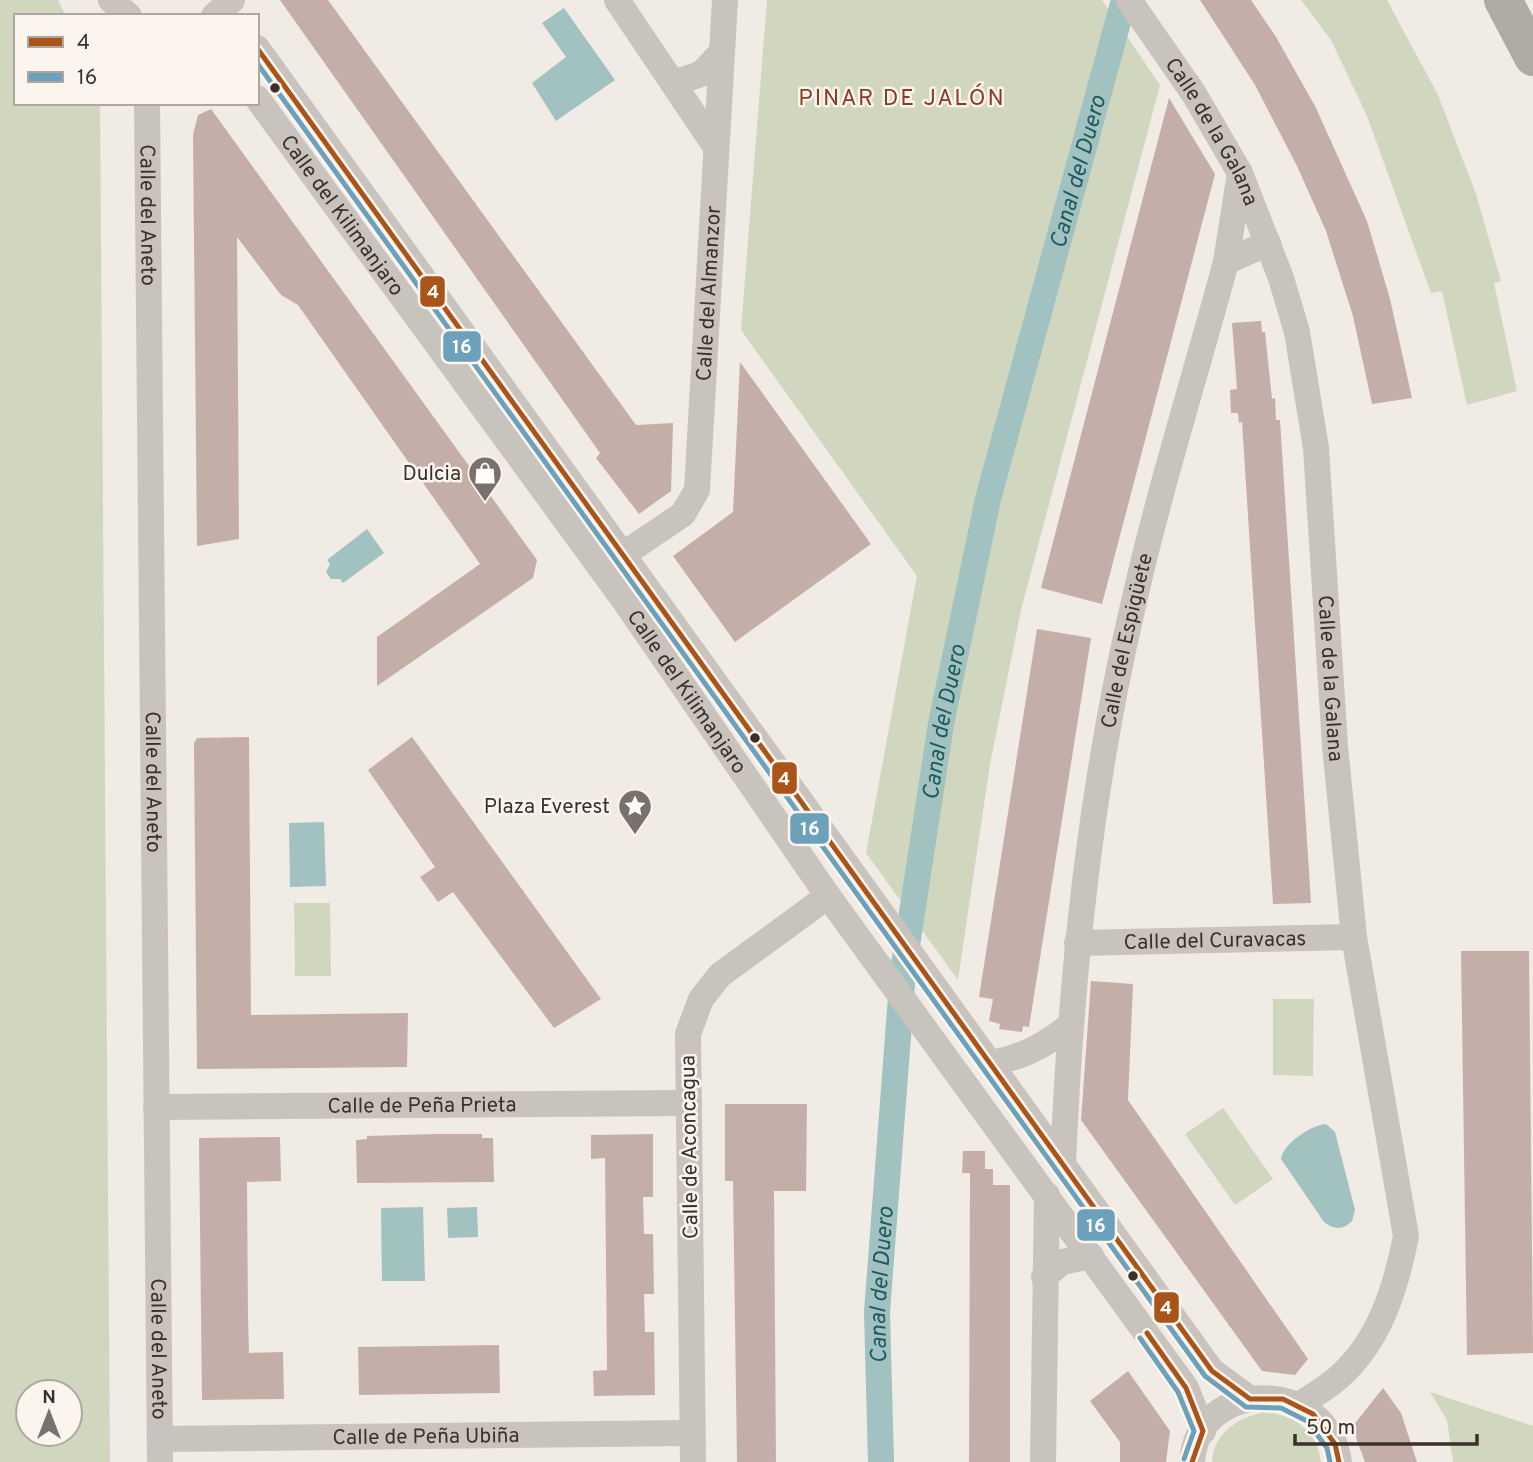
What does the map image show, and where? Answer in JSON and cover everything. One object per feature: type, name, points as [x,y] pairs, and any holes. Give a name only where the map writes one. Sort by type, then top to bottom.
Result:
[{"type":"highway","points":[[1503,0],[1533,57]]},
{"type":"street","points":[[111,0],[127,14]]},
{"type":"street","points":[[216,14],[233,0]]},
{"type":"street","points":[[617,0],[715,146]]},
{"type":"street","name":"Calle del Almanzor","points":[[624,554],[683,514],[697,489],[725,0]]},
{"type":"street","name":"Calle de la Galana","points":[[1129,0],[1194,94],[1240,173],[1268,243],[1297,332],[1314,428],[1335,746],[1354,937],[1406,1236],[1396,1283],[1377,1327],[1361,1353],[1339,1377],[1299,1405]]},
{"type":"street","name":"Calle del Kilimanjaro","points":[[259,51],[1212,1371],[1250,1399]]},
{"type":"street","points":[[673,83],[701,74],[721,53]]},
{"type":"street","name":"Calle del Kilimanjaro","points":[[259,101],[631,610],[828,896],[1186,1388],[1203,1431]]},
{"type":"street","name":"Calle del Aneto","points":[[147,105],[160,1450]]},
{"type":"street","name":"Calle del Espigüete","points":[[1063,1163],[1069,1026],[1077,943],[1108,728],[1133,606],[1226,262],[1240,173]]},
{"type":"street","points":[[1226,262],[1254,247],[1268,243]]},
{"type":"street","name":"Calle de Aconcagua","points":[[693,1462],[688,1034],[701,999],[720,975],[828,896]]},
{"type":"street","name":"Calle del Curavacas","points":[[1077,943],[1354,937]]},
{"type":"street","points":[[991,1063],[1018,1058],[1045,1045],[1069,1026]]},
{"type":"street","name":"Calle de Peña Prieta","points":[[156,1107],[689,1103]]},
{"type":"street","points":[[1043,1462],[1047,1195]]},
{"type":"street","points":[[1044,1277],[1062,1262],[1091,1256]]},
{"type":"street","name":"Calle de la Galana","points":[[1325,1426],[1339,1377]]},
{"type":"street","points":[[1192,1462],[1203,1431],[1224,1409],[1250,1399],[1283,1399],[1299,1405],[1325,1426],[1335,1444],[1339,1462]]},
{"type":"street","name":"Calle de Peña Ubiña","points":[[160,1450],[692,1433]]},
{"type":"green space","points":[[0,0],[58,0],[65,14],[14,14],[14,105],[100,105],[110,1462],[0,1462]]},
{"type":"green space","points":[[767,0],[1102,0],[1160,85],[1021,610],[990,764],[958,980],[866,853],[917,576],[741,330]]},
{"type":"green space","points":[[1301,0],[1387,0],[1438,95],[1476,194],[1501,281],[1494,283],[1517,391],[1467,405],[1442,291],[1431,293],[1367,116],[1331,40]]},
{"type":"green space","points":[[294,903],[330,903],[331,976],[295,976]]},
{"type":"green space","points":[[1273,999],[1314,999],[1313,1076],[1273,1075]]},
{"type":"green space","points":[[1223,1108],[1273,1179],[1235,1205],[1185,1134]]},
{"type":"green space","points":[[1430,1392],[1533,1426],[1533,1462],[1453,1462],[1447,1420]]},
{"type":"green space","points":[[1264,1412],[1285,1417],[1302,1426],[1315,1441],[1321,1462],[1212,1462],[1217,1442],[1229,1428],[1245,1418]]},
{"type":"water","points":[[564,8],[615,80],[556,121],[532,83],[566,57],[542,23]]},
{"type":"water","points":[[367,529],[384,553],[343,583],[340,579],[331,579],[326,572],[330,564],[327,560]]},
{"type":"water","points":[[324,822],[326,886],[290,887],[289,823]]},
{"type":"water","points":[[1326,1124],[1335,1132],[1355,1210],[1352,1221],[1338,1228],[1324,1222],[1281,1159],[1287,1147],[1299,1136]]},
{"type":"water","points":[[423,1207],[425,1281],[382,1281],[381,1208]]},
{"type":"water","points":[[477,1207],[478,1237],[448,1238],[447,1208]]},
{"type":"building","points":[[280,0],[328,0],[636,425],[673,423],[671,491],[639,514],[596,458],[600,453]]},
{"type":"building","points":[[1200,0],[1251,0],[1276,37],[1315,106],[1367,221],[1390,299],[1412,398],[1372,404],[1353,316],[1326,231],[1297,166],[1255,85]]},
{"type":"building","points":[[1169,98],[1215,174],[1102,604],[1041,588]]},
{"type":"building","points":[[211,109],[537,560],[533,578],[377,686],[377,637],[480,564],[298,305],[281,295],[237,237],[239,539],[197,546],[193,135],[198,115]]},
{"type":"building","points":[[1261,321],[1262,332],[1265,332],[1272,399],[1275,398],[1276,420],[1280,420],[1311,903],[1273,904],[1242,422],[1239,423],[1238,413],[1231,413],[1230,390],[1237,389],[1232,323]]},
{"type":"building","points":[[740,362],[871,544],[735,642],[673,556],[733,512]]},
{"type":"building","points":[[1037,629],[1091,638],[1029,1027],[1023,1026],[1022,1032],[999,1029],[1000,1024],[989,1021],[993,999],[979,997]]},
{"type":"building","points":[[249,737],[251,1015],[408,1013],[407,1067],[197,1069],[194,743],[197,738]]},
{"type":"building","points":[[412,737],[601,999],[554,1028],[453,892],[438,902],[420,877],[435,867],[368,770]]},
{"type":"building","points":[[1461,951],[1529,951],[1533,1353],[1467,1355]]},
{"type":"building","points":[[1091,981],[1133,984],[1128,1100],[1308,1359],[1295,1375],[1262,1371],[1081,1120]]},
{"type":"building","points":[[725,1104],[807,1104],[806,1191],[774,1191],[776,1462],[737,1462],[733,1181],[725,1181]]},
{"type":"building","points":[[482,1134],[482,1138],[493,1138],[494,1182],[357,1183],[356,1140],[367,1139],[367,1136]]},
{"type":"building","points":[[653,1134],[653,1197],[643,1197],[644,1234],[653,1234],[654,1294],[644,1294],[645,1332],[654,1332],[655,1395],[594,1396],[593,1371],[607,1370],[605,1158],[591,1159],[591,1135]]},
{"type":"building","points":[[280,1137],[281,1181],[247,1182],[248,1316],[249,1353],[283,1352],[284,1399],[202,1400],[199,1138]]},
{"type":"building","points":[[963,1151],[985,1151],[985,1169],[993,1169],[993,1185],[1010,1185],[1010,1462],[969,1462],[970,1173],[962,1173]]},
{"type":"building","points":[[499,1345],[500,1393],[359,1395],[358,1347]]},
{"type":"building","points":[[1128,1371],[1170,1431],[1166,1462],[1120,1462],[1120,1442],[1090,1401]]},
{"type":"building","points":[[1383,1388],[1401,1413],[1417,1462],[1365,1462],[1352,1427]]},
{"type":"waterway","name":"Canal del Duero","points":[[881,1462],[877,1312],[903,971],[941,724],[988,499],[1124,0]]},
{"type":"transit line","name":"4","points":[[259,51],[1212,1371],[1250,1399],[1283,1399],[1313,1414],[1335,1444],[1339,1462]]},
{"type":"transit line","name":"16","points":[[259,66],[1205,1376],[1246,1407],[1281,1408],[1307,1421],[1327,1448],[1330,1462]]},
{"type":"transit line","name":"4","points":[[1147,1333],[1186,1388],[1203,1431],[1192,1462]]},
{"type":"transit line","name":"16","points":[[1140,1338],[1178,1392],[1194,1431],[1184,1459]]},
{"type":"place","name":"Dulcia","points":[[485,503]]},
{"type":"place","name":"Plaza Everest","points":[[635,836]]},
{"type":"district","name":"PINAR DE JALÓN","points":[[902,97]]}]
